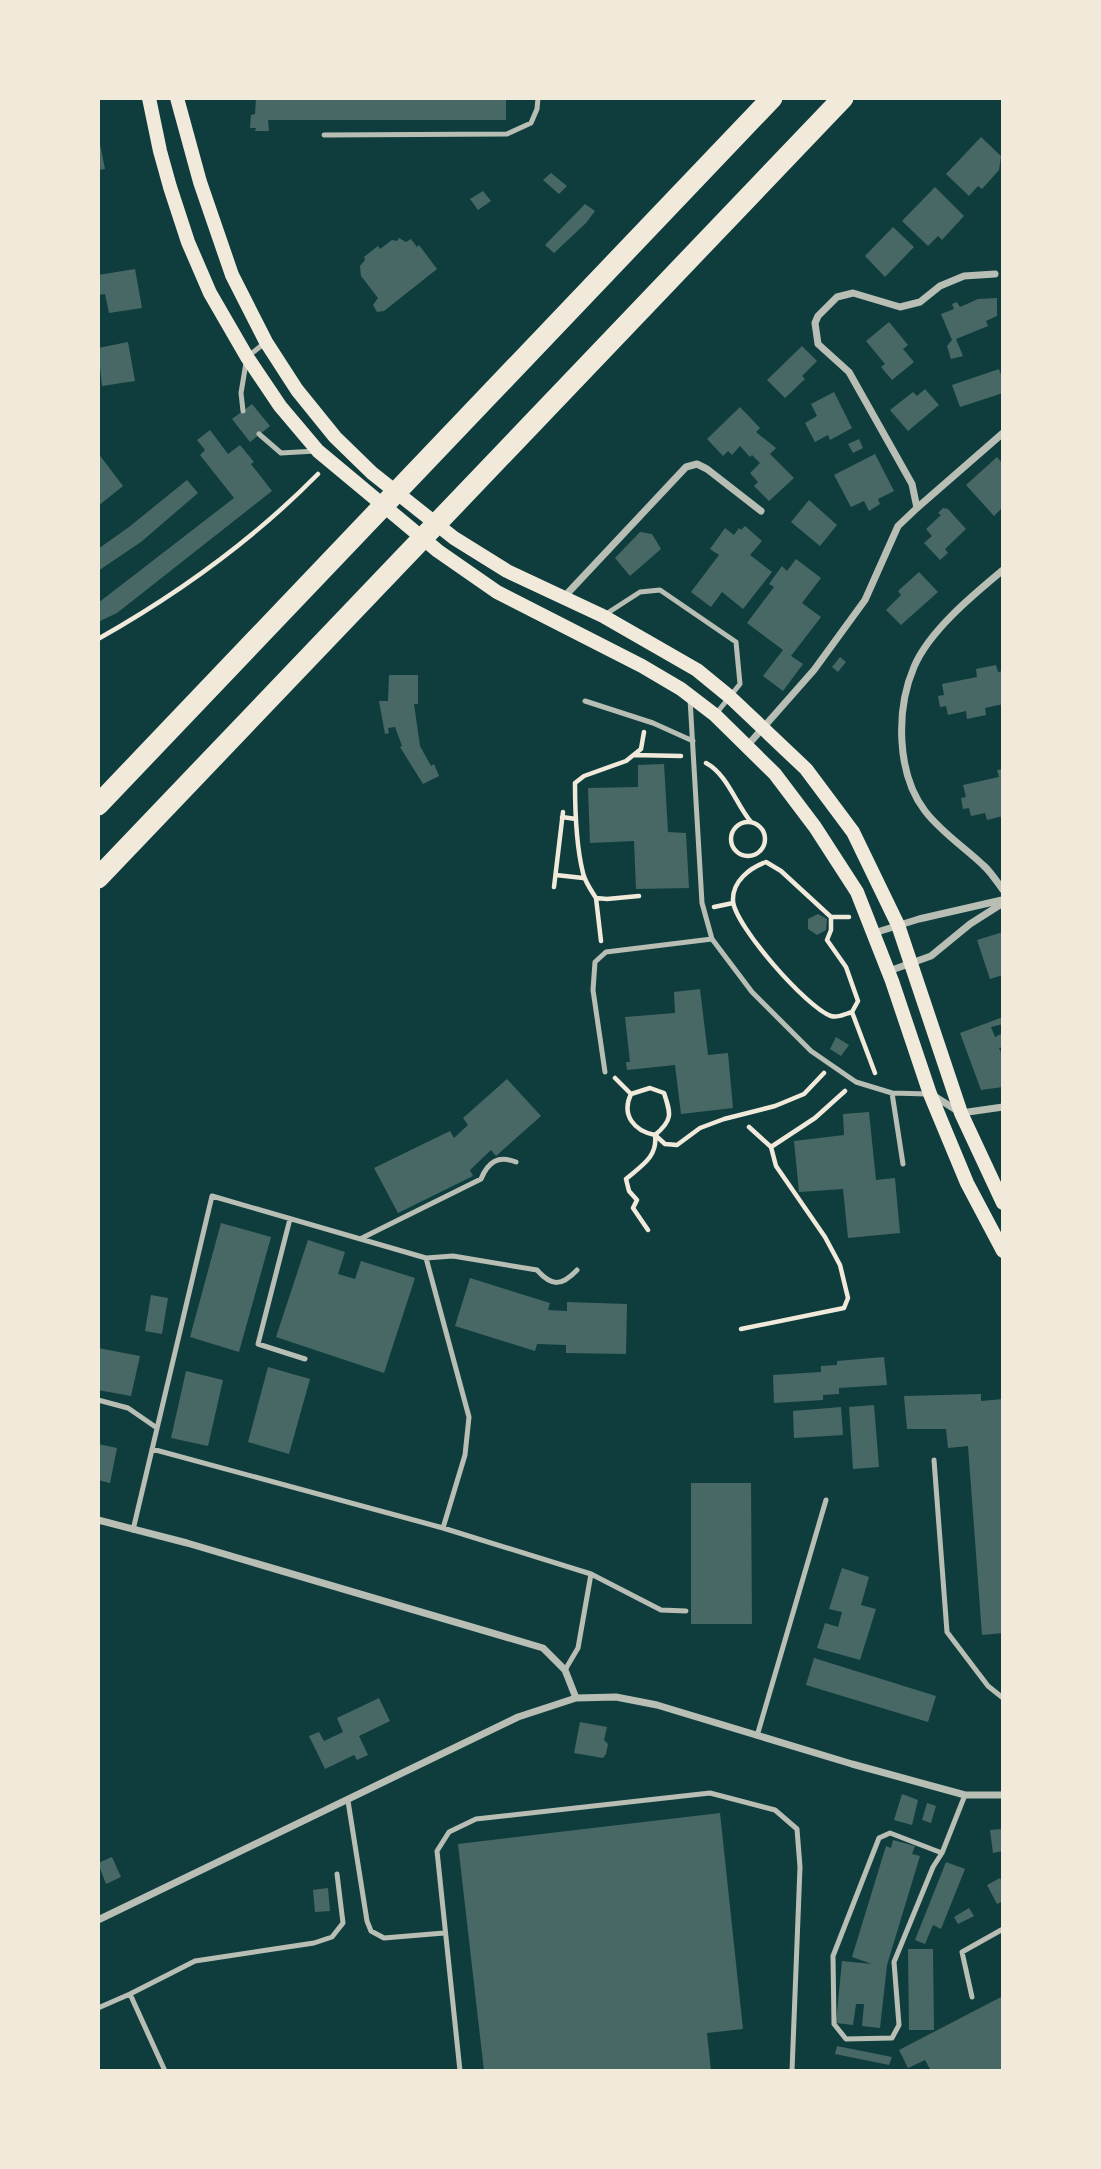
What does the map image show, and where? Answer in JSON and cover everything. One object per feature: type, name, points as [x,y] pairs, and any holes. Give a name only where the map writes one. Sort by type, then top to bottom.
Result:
[{"type":"highway","points":[[98,805],[772,98]]},
{"type":"highway","points":[[98,878],[843,98]]},
{"type":"main road","points":[[149,98],[160,151],[188,242],[210,293],[279,406],[318,451],[438,551],[497,592],[642,666],[690,696],[715,715],[775,774],[815,827],[857,892],[888,971],[930,1094],[968,1183],[1003,1251]]},
{"type":"main road","points":[[177,98],[200,182],[232,275],[266,342],[297,390],[335,438],[372,473],[454,538],[507,571],[603,616],[696,670],[730,697],[806,769],[853,832],[898,925],[961,1113],[1003,1203]]},
{"type":"street","points":[[917,508],[912,484],[849,372],[818,344],[815,333],[818,316],[837,297],[853,293],[900,307],[920,302],[940,286],[964,276],[995,274]]},
{"type":"street","points":[[747,746],[814,670],[865,600],[898,526],[1003,433]]},
{"type":"street","points":[[563,597],[687,467],[697,464],[708,469],[761,511]]},
{"type":"street","points":[[1003,570],[962,605],[930,642],[914,667],[902,718],[901,744],[906,772],[924,810],[986,867],[1003,890]]},
{"type":"street","points":[[874,933],[1003,901]]},
{"type":"street","points":[[888,971],[931,956],[1003,901]]},
{"type":"street","points":[[930,1094],[961,1113],[1003,1107]]},
{"type":"street","points":[[98,1520],[239,1558],[543,1648],[565,1670],[576,1698]]},
{"type":"street","points":[[98,1920],[518,1717],[576,1698],[616,1697],[657,1705],[965,1795],[1003,1795]]},
{"type":"lane","points":[[324,135],[507,134],[531,123],[538,98]]},
{"type":"lane","points":[[243,411],[240,393],[247,357],[266,342]]},
{"type":"lane","points":[[259,434],[281,453],[318,451]]},
{"type":"lane","points":[[603,616],[640,592],[660,590],[736,642],[740,684],[715,715]]},
{"type":"lane","points":[[690,696],[702,903],[712,939],[752,992],[811,1051],[856,1082],[892,1093],[930,1094]]},
{"type":"lane","points":[[585,701],[645,720],[693,741]]},
{"type":"lane","points":[[606,1072],[593,990],[595,962],[606,952],[712,939]]},
{"type":"lane","points":[[892,1093],[903,1164]]},
{"type":"lane","points":[[359,1239],[481,1179],[487,1165],[496,1160],[507,1158],[516,1162]]},
{"type":"lane","points":[[133,1530],[212,1196],[426,1258],[453,1256],[537,1270],[544,1278],[556,1283],[567,1281],[577,1270]]},
{"type":"lane","points":[[290,1219],[258,1344],[305,1359]]},
{"type":"lane","points":[[426,1258],[469,1417],[465,1455],[443,1528]]},
{"type":"lane","points":[[98,1401],[128,1408],[157,1428]]},
{"type":"lane","points":[[152,1449],[443,1528],[591,1574],[661,1610],[686,1611]]},
{"type":"lane","points":[[934,1460],[947,1632],[988,1686],[1003,1698]]},
{"type":"lane","points":[[757,1736],[826,1500]]},
{"type":"lane","points":[[565,1670],[578,1648],[591,1574]]},
{"type":"lane","points":[[460,2071],[437,1851],[449,1832],[476,1819],[710,1793],[775,1810],[797,1829],[800,1867],[792,2071]]},
{"type":"lane","points":[[942,1853],[890,1833],[879,1838],[833,1956],[834,2024],[846,2039],[892,2038],[899,2025],[894,1962],[933,1867],[942,1853],[965,1795]]},
{"type":"lane","points":[[348,1801],[367,1922],[371,1931],[384,1938],[444,1933]]},
{"type":"lane","points":[[98,2008],[195,1961],[314,1943],[332,1937],[343,1923],[337,1874]]},
{"type":"lane","points":[[972,1997],[961,1952],[1003,1929]]},
{"type":"lane","points":[[130,1994],[165,2071]]},
{"type":"path","points":[[98,639],[141,615],[259,529],[323,469],[318,451]]},
{"type":"path","points":[[606,952],[600,939],[596,898],[584,878],[576,819],[575,783],[584,776],[626,761],[641,749],[645,720]]},
{"type":"path","points":[[633,755],[694,757],[718,769],[741,810],[760,828],[765,837],[762,848],[751,855],[738,852],[732,843],[736,827],[751,822]]},
{"type":"path","points":[[554,887],[562,814],[576,819]]},
{"type":"path","points":[[751,855],[754,866]]},
{"type":"path","points":[[766,862],[781,871],[831,917],[831,930],[827,940],[846,967],[858,1001],[852,1012],[835,1017],[823,1013],[792,987],[747,930],[733,903],[734,892],[743,874],[754,866],[766,862]]},
{"type":"path","points":[[556,874],[584,878]]},
{"type":"path","points":[[596,898],[639,896]]},
{"type":"path","points":[[852,1012],[882,1090]]},
{"type":"path","points":[[655,1135],[667,1124],[670,1113],[664,1093],[650,1088],[631,1094],[627,1103],[629,1119],[637,1129],[655,1135],[665,1144],[677,1145],[700,1128],[775,1106],[804,1094],[832,1065]]},
{"type":"path","points":[[606,1072],[631,1094]]},
{"type":"path","points":[[771,1147],[815,1118],[856,1082]]},
{"type":"path","points":[[741,1329],[844,1308],[848,1298],[840,1265],[825,1237],[776,1166],[771,1147],[749,1127]]},
{"type":"path","points":[[648,1230],[633,1208],[637,1200],[629,1191],[626,1179],[648,1161],[656,1146],[655,1135]]},
{"type":"building","points":[[256,98],[506,98],[506,120],[268,120],[269,131],[255,131],[256,128],[250,128],[251,115],[255,114]]},
{"type":"building","points":[[981,137],[1001,156],[999,170],[982,189],[978,186],[969,196],[946,174]]},
{"type":"building","points":[[98,140],[105,169],[98,170]]},
{"type":"building","points":[[551,173],[567,186],[559,194],[543,180]]},
{"type":"building","points":[[935,187],[964,216],[942,240],[938,236],[928,246],[902,221]]},
{"type":"building","points":[[483,191],[491,201],[478,210],[470,199]]},
{"type":"building","points":[[585,204],[595,211],[554,253],[545,245]]},
{"type":"building","points":[[893,227],[914,247],[885,277],[865,256]]},
{"type":"building","points":[[399,238],[406,242],[411,239],[417,247],[419,245],[437,269],[384,311],[377,312],[373,305],[378,298],[361,276],[360,266],[365,260],[364,257],[378,246],[380,249]]},
{"type":"building","points":[[135,269],[142,308],[109,313],[105,294],[98,295],[98,275]]},
{"type":"building","points":[[997,298],[997,316],[986,321],[988,326],[956,339],[963,356],[951,359],[947,346],[952,340],[941,314],[954,309],[952,304],[957,302],[960,307],[978,299]]},
{"type":"building","points":[[889,322],[908,345],[903,349],[914,362],[892,380],[881,367],[885,364],[866,341]]},
{"type":"building","points":[[128,342],[135,381],[102,386],[98,348]]},
{"type":"building","points":[[802,346],[817,361],[802,376],[805,379],[785,398],[767,380]]},
{"type":"building","points":[[999,369],[1003,380],[1003,393],[960,407],[952,385]]},
{"type":"building","points":[[925,389],[939,405],[908,431],[890,410],[913,392],[917,396]]},
{"type":"building","points":[[834,392],[852,428],[830,440],[828,435],[815,442],[805,423],[817,416],[811,404]]},
{"type":"building","points":[[252,404],[270,426],[250,442],[232,419]]},
{"type":"building","points":[[740,407],[760,428],[756,432],[776,448],[770,454],[794,478],[769,501],[754,486],[758,482],[750,473],[760,463],[752,455],[750,457],[740,446],[732,455],[728,451],[723,456],[707,439]]},
{"type":"building","points":[[210,430],[228,454],[240,445],[272,491],[117,613],[98,622],[98,603],[234,498],[200,455],[205,450],[197,440]]},
{"type":"building","points":[[859,439],[863,448],[853,453],[848,444]]},
{"type":"building","points":[[98,453],[123,486],[98,506]]},
{"type":"building","points":[[875,454],[894,491],[878,499],[880,504],[869,511],[864,501],[851,507],[834,475]]},
{"type":"building","points":[[997,457],[1003,464],[1003,507],[994,516],[966,485]]},
{"type":"building","points":[[187,480],[198,493],[141,542],[98,571],[98,549]]},
{"type":"building","points":[[809,500],[837,525],[820,546],[791,522]]},
{"type":"building","points":[[943,508],[948,509],[966,529],[945,549],[948,553],[940,560],[924,543],[932,536],[926,529],[941,515],[938,513]]},
{"type":"building","points":[[745,526],[762,541],[750,555],[772,572],[743,609],[722,592],[711,607],[691,592],[719,555],[710,549],[725,528],[734,535],[739,528],[741,530]]},
{"type":"building","points":[[640,532],[652,534],[661,549],[630,576],[615,558]]},
{"type":"building","points":[[796,559],[821,578],[802,603],[821,617],[791,656],[803,664],[783,691],[763,676],[783,650],[747,623],[774,587],[769,584],[782,566],[787,571]]},
{"type":"building","points":[[919,572],[938,592],[901,625],[886,610],[901,595],[898,591]]},
{"type":"building","points":[[840,657],[846,662],[838,672],[832,667]]},
{"type":"building","points":[[996,665],[998,672],[1003,671],[1003,704],[985,708],[986,715],[967,719],[966,711],[948,715],[946,706],[940,707],[938,696],[944,695],[942,684],[977,677],[976,669]]},
{"type":"building","points":[[389,675],[418,675],[418,704],[414,704],[420,746],[431,766],[434,764],[439,776],[423,784],[400,747],[402,746],[395,727],[388,728],[389,733],[385,734],[379,701],[388,701]]},
{"type":"building","points":[[664,764],[668,832],[686,833],[689,888],[636,889],[634,841],[590,843],[588,788],[638,787],[638,765]]},
{"type":"building","points":[[1003,769],[1003,816],[987,820],[985,813],[971,816],[969,808],[963,809],[961,798],[966,797],[963,785],[999,777],[997,770]]},
{"type":"building","points":[[818,914],[827,919],[826,930],[817,935],[808,929],[808,919]]},
{"type":"building","points":[[1003,932],[1003,975],[990,979],[977,940]]},
{"type":"building","points":[[700,989],[708,1055],[728,1053],[733,1108],[681,1114],[675,1065],[627,1070],[626,1062],[630,1062],[625,1017],[675,1013],[674,992]]},
{"type":"building","points":[[1003,1017],[1003,1024],[991,1027],[995,1037],[1001,1034],[1003,1040],[1003,1047],[999,1048],[1003,1057],[1003,1087],[981,1090],[960,1033]]},
{"type":"building","points":[[836,1037],[849,1045],[841,1056],[830,1049]]},
{"type":"building","points":[[507,1079],[541,1116],[496,1156],[491,1150],[470,1170],[473,1176],[398,1213],[374,1168],[450,1131],[454,1138],[468,1125],[463,1118]]},
{"type":"building","points":[[869,1112],[876,1180],[895,1178],[900,1233],[848,1238],[843,1189],[799,1192],[794,1141],[844,1135],[843,1114]]},
{"type":"building","points":[[221,1223],[271,1237],[239,1352],[190,1337]]},
{"type":"building","points":[[308,1240],[345,1252],[338,1274],[355,1279],[361,1261],[415,1278],[384,1373],[276,1337]]},
{"type":"building","points":[[470,1278],[550,1303],[548,1310],[567,1311],[567,1302],[627,1304],[626,1354],[566,1353],[566,1345],[537,1344],[535,1351],[455,1326]]},
{"type":"building","points":[[151,1295],[168,1298],[162,1334],[145,1331]]},
{"type":"building","points":[[98,1348],[140,1356],[131,1396],[98,1390]]},
{"type":"building","points":[[884,1357],[887,1385],[839,1388],[839,1394],[823,1395],[823,1400],[774,1403],[773,1375],[821,1372],[821,1366],[837,1365],[837,1361]]},
{"type":"building","points":[[268,1367],[310,1379],[289,1454],[248,1442]]},
{"type":"building","points":[[186,1371],[223,1380],[208,1446],[171,1438]]},
{"type":"building","points":[[981,1394],[981,1401],[1003,1399],[1003,1633],[982,1635],[968,1446],[948,1448],[946,1429],[907,1429],[904,1396]]},
{"type":"building","points":[[874,1405],[879,1467],[853,1469],[849,1407]]},
{"type":"building","points":[[841,1407],[843,1435],[794,1438],[793,1411]]},
{"type":"building","points":[[98,1444],[117,1448],[110,1483],[98,1480]]},
{"type":"building","points":[[691,1483],[751,1483],[752,1624],[691,1624]]},
{"type":"building","points":[[842,1568],[869,1577],[861,1605],[876,1609],[860,1660],[817,1648],[825,1623],[838,1627],[842,1612],[829,1609]]},
{"type":"building","points":[[814,1658],[936,1696],[928,1722],[806,1685]]},
{"type":"building","points":[[379,1698],[390,1721],[359,1736],[368,1755],[357,1760],[354,1755],[325,1769],[309,1736],[319,1732],[324,1741],[343,1732],[337,1718]]},
{"type":"building","points":[[580,1722],[607,1727],[604,1740],[608,1744],[603,1758],[574,1753]]},
{"type":"building","points":[[902,1794],[918,1800],[912,1825],[894,1820]]},
{"type":"building","points":[[927,1803],[936,1806],[931,1823],[922,1820]]},
{"type":"building","points":[[720,1813],[743,2029],[707,2033],[711,2071],[484,2071],[458,1844]]},
{"type":"building","points":[[1003,1829],[1003,1851],[993,1853],[990,1830]]},
{"type":"building","points":[[893,1840],[915,1846],[912,1854],[920,1856],[887,1965],[880,2028],[862,2026],[864,2004],[856,2004],[853,2025],[836,2023],[842,1961],[872,1964],[852,1957],[886,1846],[891,1848]]},
{"type":"building","points":[[112,1857],[121,1877],[106,1884],[98,1863]]},
{"type":"building","points":[[946,1862],[965,1869],[941,1929],[933,1925],[925,1944],[915,1940]]},
{"type":"building","points":[[1000,1878],[1003,1884],[1003,1901],[997,1904],[987,1885]]},
{"type":"building","points":[[328,1888],[330,1911],[315,1912],[313,1890]]},
{"type":"building","points":[[969,1908],[974,1916],[958,1924],[954,1917]]},
{"type":"building","points":[[908,1949],[933,1949],[934,2030],[909,2030]]},
{"type":"building","points":[[1003,1996],[1003,2071],[931,2071],[925,2060],[908,2068],[899,2050]]},
{"type":"building","points":[[837,2046],[892,2057],[889,2065],[835,2054]]}]
